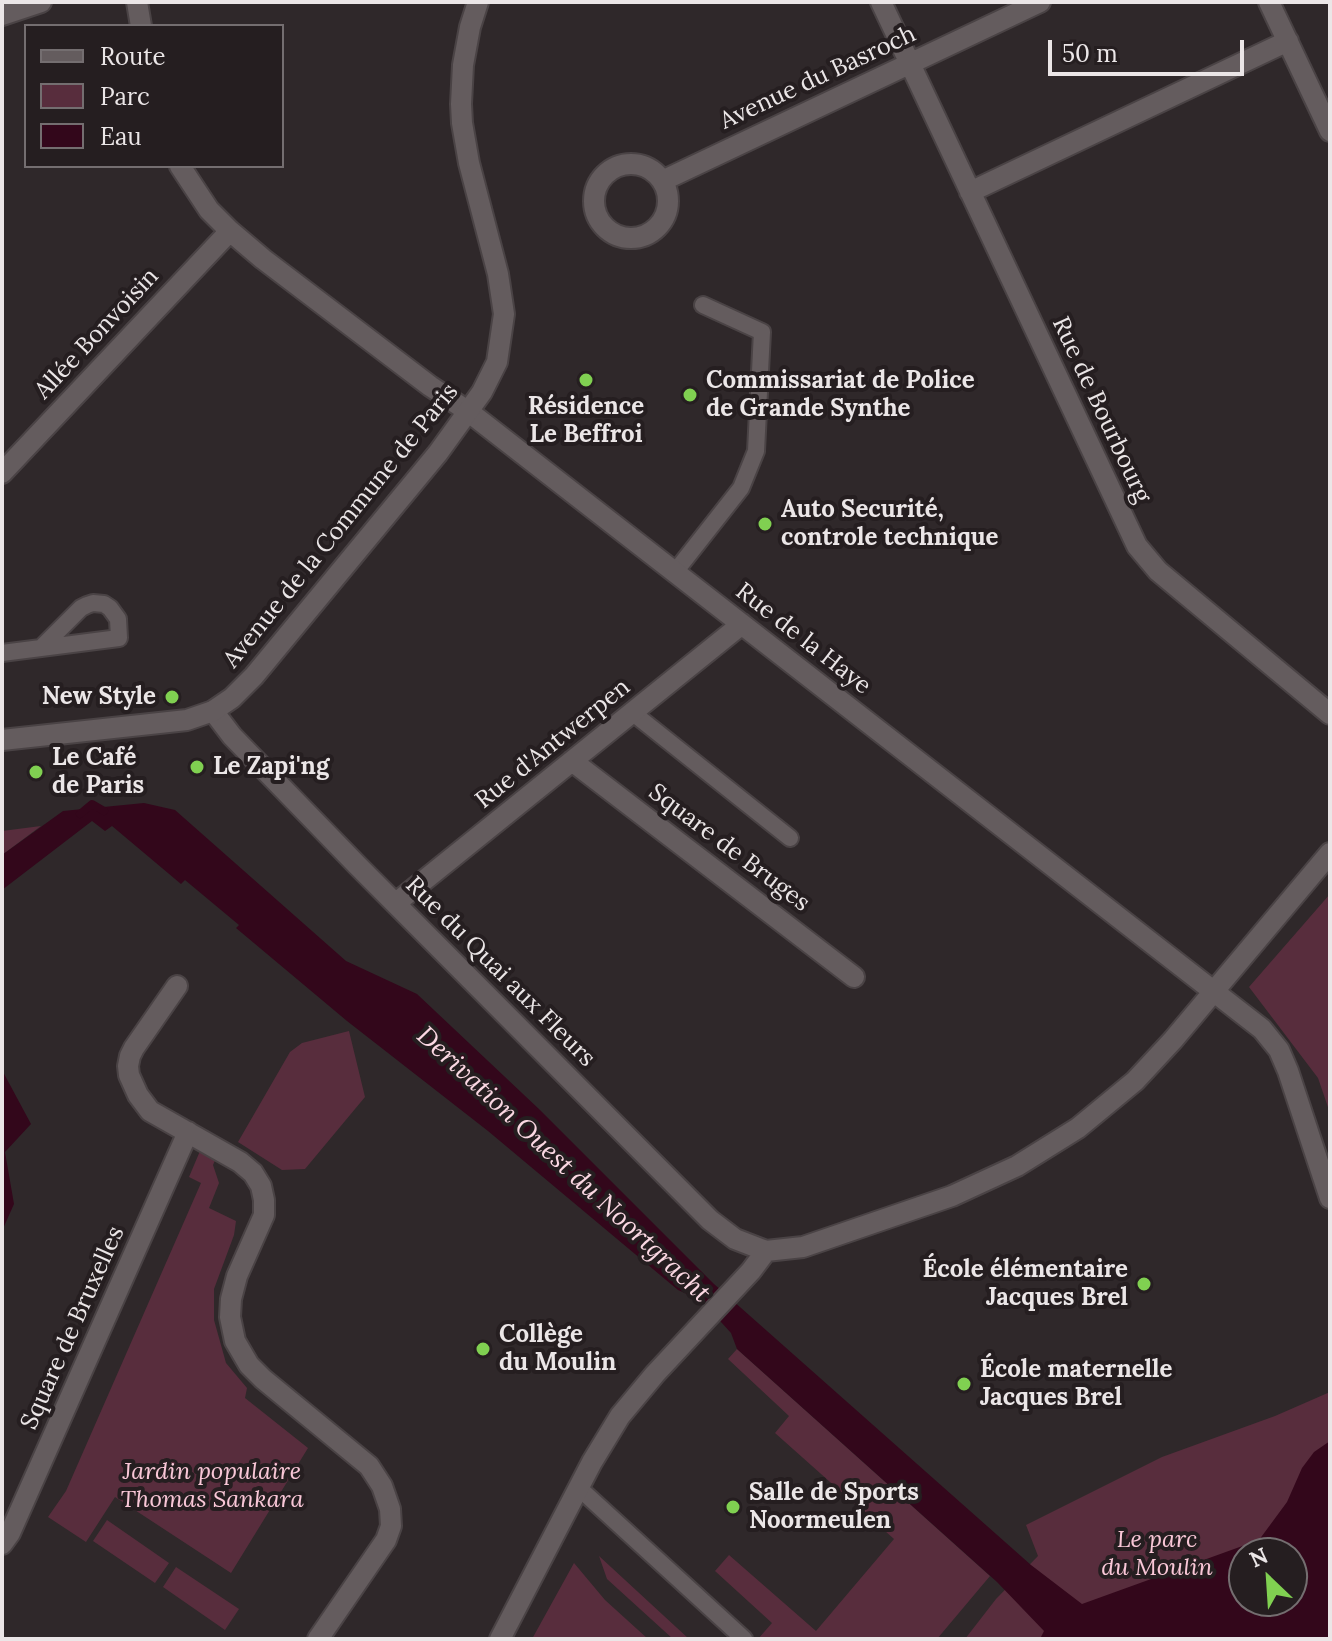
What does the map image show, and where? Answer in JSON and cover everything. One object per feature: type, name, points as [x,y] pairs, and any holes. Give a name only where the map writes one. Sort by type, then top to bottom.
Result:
[{"type":"street","points":[[2,15],[35,4],[57,2]]},
{"type":"street","points":[[124,2],[139,15]]},
{"type":"street","name":"Rue de Bourbourg","points":[[881,2],[1123,519],[1142,553],[1158,571],[1330,714]]},
{"type":"street","name":"Avenue du Basroch","points":[[662,181],[1040,2]]},
{"type":"street","points":[[1269,2],[1330,131]]},
{"type":"street","name":"Avenue de la Commune de Paris","points":[[2,740],[187,720],[213,711],[232,698],[254,676],[438,453],[482,392],[497,362],[504,314],[493,252],[471,174],[462,123],[463,65],[476,7]]},
{"type":"street","points":[[970,192],[1288,41]]},
{"type":"street","name":"Rue de la Haye","points":[[181,168],[209,210],[278,271],[469,412],[1262,1029],[1279,1050],[1288,1071],[1330,1198]]},
{"type":"street","name":"Allée Bonvoisin","points":[[2,473],[230,231]]},
{"type":"street","name":"Rue d'Antwerpen","points":[[396,903],[742,624]]},
{"type":"street","name":"Rue du Quai aux Fleurs","points":[[213,711],[232,736],[710,1220],[735,1239],[766,1251]]},
{"type":"street","name":"Square de Bruges","points":[[572,761],[854,977]]},
{"type":"street","points":[[500,1639],[602,1444],[620,1416],[766,1251],[803,1247],[971,1188],[1036,1155],[1078,1128],[1135,1081],[1215,992],[1330,853]]},
{"type":"street","points":[[177,986],[134,1048],[128,1066],[133,1085],[144,1104],[157,1116],[240,1162],[253,1173],[261,1186],[264,1215],[237,1276],[231,1299],[230,1317],[235,1341],[249,1365],[263,1379],[369,1466],[382,1486],[390,1509],[391,1526],[386,1540],[318,1639]]},
{"type":"street","name":"Square de Bruxelles","points":[[2,1544],[10,1533],[188,1132]]},
{"type":"lane","points":[[675,572],[741,488],[756,451],[762,332],[703,305]]},
{"type":"lane","points":[[2,653],[41,648]]},
{"type":"lane","points":[[633,713],[790,838]]},
{"type":"lane","points":[[579,1488],[744,1639]]},
{"type":"green space","points":[[41,826],[2,855],[2,831]]},
{"type":"green space","points":[[1330,894],[1330,1113],[1318,1078],[1249,987]]},
{"type":"green space","points":[[349,1031],[365,1097],[305,1169],[282,1170],[238,1142],[290,1052],[302,1043]]},
{"type":"green space","name":"Jardin populaire Thomas Sankara","points":[[200,1151],[216,1158],[213,1165],[219,1183],[209,1208],[236,1221],[234,1235],[214,1289],[214,1320],[226,1363],[247,1388],[245,1398],[308,1448],[231,1573],[115,1497],[86,1542],[48,1517],[66,1491],[201,1183],[189,1177]]},
{"type":"green space","points":[[737,1349],[990,1576],[937,1639],[758,1639],[772,1623],[715,1571],[729,1555],[816,1631],[894,1539],[775,1433],[789,1416],[728,1359]]},
{"type":"green space","name":"Le parc du Moulin","points":[[1330,1392],[1330,1639],[965,1639],[996,1599],[1038,1556],[1026,1525],[1162,1457],[1275,1416]]},
{"type":"green space","points":[[107,1520],[169,1563],[155,1583],[93,1541]]},
{"type":"green space","points":[[599,1556],[689,1639],[673,1639],[607,1579]]},
{"type":"green space","points":[[574,1563],[605,1600],[648,1639],[532,1639]]},
{"type":"green space","points":[[176,1567],[239,1609],[225,1630],[163,1587]]},
{"type":"water","points":[[144,803],[175,810],[346,961],[417,994],[540,1110],[714,1284],[1031,1565],[1082,1604],[1228,1551],[1228,1617],[1308,1617],[1308,1537],[1261,1537],[1287,1502],[1302,1468],[1314,1452],[1330,1441],[1330,1639],[1040,1639],[1044,1631],[997,1582],[737,1349],[731,1333],[701,1300],[678,1290],[488,1131],[347,1021],[236,928],[239,925],[185,880],[181,884],[112,826],[105,831],[92,821],[2,890],[2,855],[63,811]]},
{"type":"water","points":[[2,1070],[31,1124],[5,1152],[14,1204],[2,1231]]},
{"type":"waterway","name":"Derivation Ouest du Noortgracht","points":[[80,814],[92,804],[104,811]]},
{"type":"place","name":"Résidence Le Beffroi","points":[[586,380]]},
{"type":"place","name":"Commissariat de Police de Grande Synthe","points":[[690,395]]},
{"type":"place","name":"Auto Securité, controle technique","points":[[765,524]]},
{"type":"place","name":"New Style","points":[[172,697]]},
{"type":"place","name":"Le Zapi'ng","points":[[197,767]]},
{"type":"place","name":"Le Café de Paris","points":[[36,772]]},
{"type":"place","name":"École élémentaire Jacques Brel","points":[[1144,1284]]},
{"type":"place","name":"Collège du Moulin","points":[[483,1349]]},
{"type":"place","name":"École maternelle Jacques Brel","points":[[964,1384]]},
{"type":"place","name":"Salle de Sports Noormeulen","points":[[733,1507]]}]
